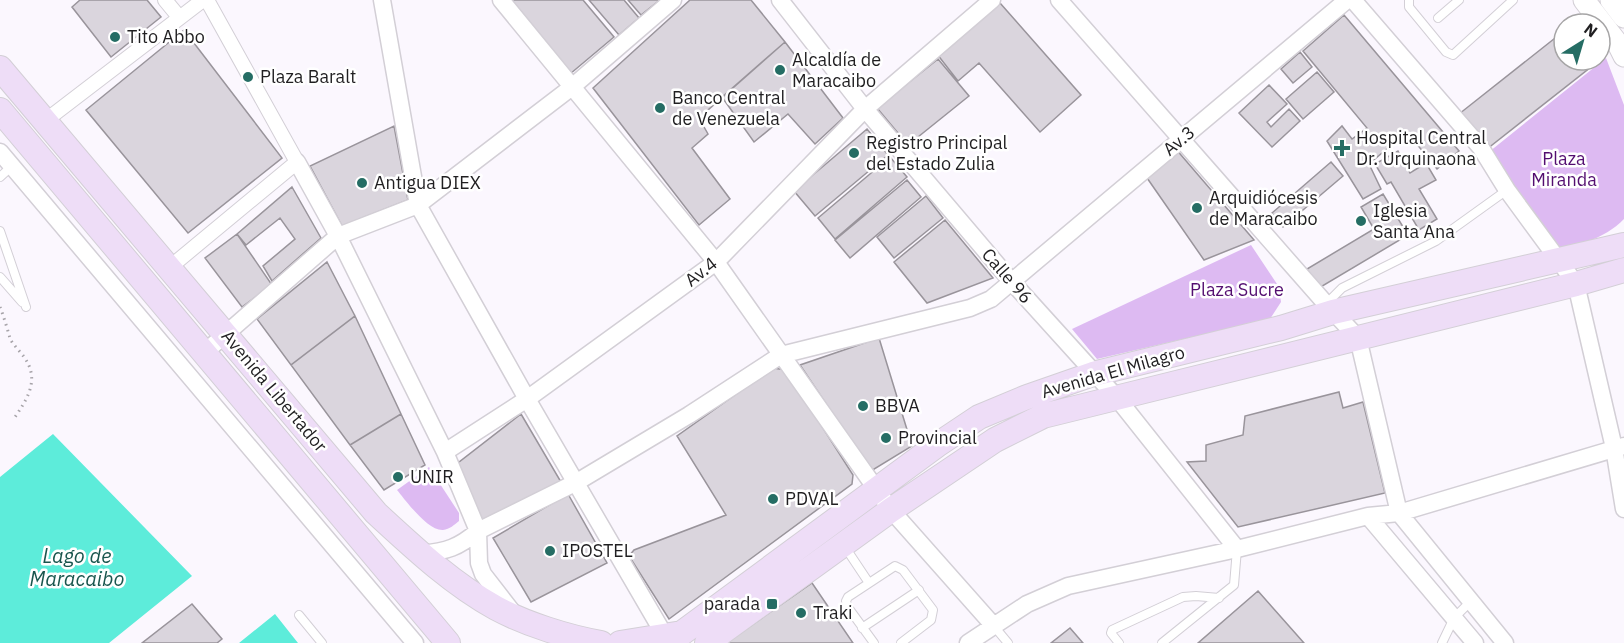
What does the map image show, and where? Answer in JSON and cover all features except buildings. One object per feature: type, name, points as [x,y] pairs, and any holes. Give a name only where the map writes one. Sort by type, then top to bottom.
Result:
[{"type":"main road","name":"Avenida Libertador","points":[[0,68],[376,513],[421,554],[496,608],[571,640],[601,643]]},
{"type":"main road","name":"Avenida Libertador","points":[[0,110],[448,643]]},
{"type":"main road","points":[[1600,251],[1624,233]]},
{"type":"main road","name":"Avenida El Milagro","points":[[665,636],[682,633],[875,489],[980,417],[1027,397],[1093,374],[1281,328],[1329,308],[1558,261],[1624,245]]},
{"type":"main road","name":"Avenida El Milagro","points":[[707,643],[891,510],[995,440],[1043,416],[1576,284],[1624,270]]},
{"type":"main road","points":[[620,643],[665,636]]},
{"type":"street","points":[[165,0],[179,16]]},
{"type":"street","points":[[45,121],[179,16],[205,0],[338,236],[446,452],[478,531],[479,563],[483,574],[516,616]]},
{"type":"street","points":[[382,0],[418,205],[527,399],[665,636]]},
{"type":"street","points":[[501,0],[716,262],[891,510],[993,625]]},
{"type":"street","points":[[204,353],[338,236],[418,205],[572,87],[674,0]]},
{"type":"street","name":"Calle 96","points":[[780,0],[865,110],[1012,282],[1117,398],[1237,549]]},
{"type":"street","name":"Av.4","points":[[446,452],[527,399],[716,262],[865,110],[993,0]]},
{"type":"street","points":[[1059,0],[1329,308],[1358,338],[1399,513],[1505,643]]},
{"type":"street","name":"Av.3","points":[[421,554],[447,551],[465,542],[478,531],[577,482],[689,415],[781,355],[970,308],[991,299],[1347,0]]},
{"type":"street","points":[[1353,0],[1481,148],[1508,190],[1576,284],[1619,447],[1624,509]]},
{"type":"street","points":[[1584,0],[1618,44],[1624,56]]},
{"type":"street","points":[[1611,0],[1624,17]]},
{"type":"street","points":[[0,152],[6,172],[415,643]]},
{"type":"street","points":[[169,268],[297,162]]},
{"type":"street","points":[[968,643],[1027,604],[1068,586],[1237,549],[1368,516],[1399,513],[1619,447]]},
{"type":"street","points":[[294,502],[314,483]]},
{"type":"street","points":[[1368,516],[1475,643]]},
{"type":"lane","points":[[1409,0],[1409,7],[1446,52],[1453,55],[1511,0]]},
{"type":"lane","points":[[1438,18],[1459,0]]},
{"type":"lane","points":[[1329,308],[1342,288],[1436,241],[1508,190]]},
{"type":"lane","points":[[0,231],[27,307],[0,277]]},
{"type":"lane","points":[[843,544],[869,583]]},
{"type":"lane","points":[[1162,643],[1234,585],[1237,549]]},
{"type":"lane","points":[[874,643],[846,606],[846,601],[848,597],[895,566],[903,570],[933,610],[931,620],[901,643]]},
{"type":"lane","points":[[862,628],[919,590]]},
{"type":"lane","points":[[1119,643],[1111,633],[1112,630],[1183,597],[1219,598]]},
{"type":"lane","points":[[1442,643],[1454,618],[1471,601]]},
{"type":"lane","points":[[299,615],[322,643]]},
{"type":"lane","points":[[993,625],[1008,643]]},
{"type":"path","points":[[0,307],[11,339],[32,371],[31,390],[15,417]]},
{"type":"green space","name":"Plaza Miranda","points":[[1589,72],[1611,72],[1624,105],[1624,219],[1598,237],[1547,255],[1484,156]]},
{"type":"green space","name":"Plaza Sucre","points":[[1251,245],[1279,287],[1281,302],[1270,319],[1097,359],[1072,329]]},
{"type":"green space","points":[[429,467],[459,513],[459,521],[443,530],[424,521],[397,490]]},
{"type":"water","name":"Lago de Maracaibo","points":[[53,434],[192,576],[109,643],[0,643],[0,477]]},
{"type":"water","points":[[275,614],[298,643],[239,643]]},
{"type":"place","name":"Tito Abbo","points":[[115,37]]},
{"type":"place","name":"Alcaldía de Maracaibo","points":[[780,70]]},
{"type":"place","name":"Plaza Baralt","points":[[248,77]]},
{"type":"place","name":"Banco Central de Venezuela","points":[[660,108]]},
{"type":"place","name":"Hospital Central Dr. Urquinaona","points":[[1342,148]]},
{"type":"place","name":"Registro Principal del Estado Zulia","points":[[854,153]]},
{"type":"place","name":"Antigua DIEX","points":[[362,183]]},
{"type":"place","name":"Arquidiócesis de Maracaibo","points":[[1197,208]]},
{"type":"place","name":"Iglesia Santa Ana","points":[[1361,221]]},
{"type":"place","name":"BBVA","points":[[863,406]]},
{"type":"place","name":"Provincial","points":[[886,438]]},
{"type":"place","name":"UNIR","points":[[398,477]]},
{"type":"place","name":"PDVAL","points":[[773,499]]},
{"type":"place","name":"IPOSTEL","points":[[550,551]]},
{"type":"place","name":"parada","points":[[772,604]]},
{"type":"place","name":"Traki","points":[[801,613]]}]
